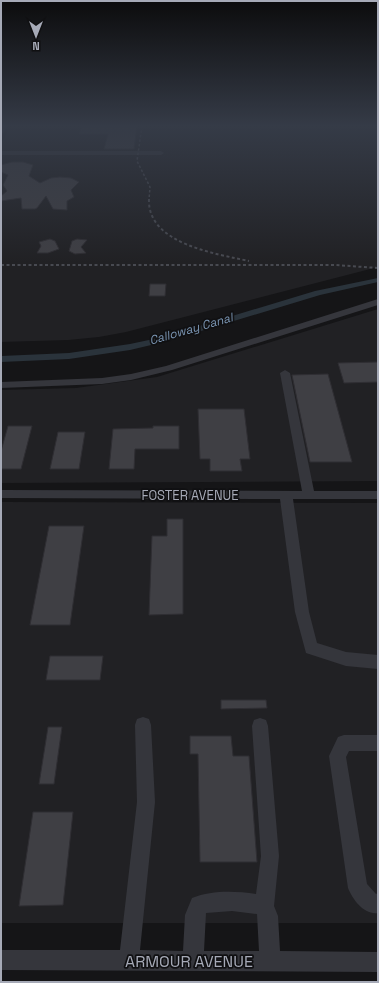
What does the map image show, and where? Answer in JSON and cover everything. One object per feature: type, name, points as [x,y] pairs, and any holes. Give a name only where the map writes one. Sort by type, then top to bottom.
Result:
[{"type":"street","points":[[1,385],[102,381],[131,377],[170,368],[378,302]]},
{"type":"street","points":[[284,373],[309,495]]},
{"type":"street","name":"FOSTER AVENUE","points":[[1,494],[378,495]]},
{"type":"street","points":[[286,495],[302,612],[310,648],[346,659],[378,662]]},
{"type":"street","points":[[128,960],[146,802],[143,725]]},
{"type":"street","points":[[260,726],[270,856],[264,906],[268,916],[270,962]]},
{"type":"street","points":[[378,742],[344,743],[337,756],[358,888],[372,904],[378,903]]},
{"type":"street","points":[[194,961],[195,916],[199,905],[209,902],[255,903],[264,906]]},
{"type":"street","name":"ARMOUR AVENUE","points":[[1,960],[378,962]]},
{"type":"shaded area","points":[[1,171],[378,171],[378,267],[126,332],[99,337],[68,340],[1,342]]},
{"type":"shaded area","points":[[378,309],[378,481],[1,483],[1,390],[76,388],[157,377]]},
{"type":"shaded area","points":[[1,502],[378,503],[378,923],[1,923]]},
{"type":"building","points":[[31,171],[29,176],[40,183],[51,178],[60,177],[71,178],[79,182],[71,190],[74,197],[67,201],[67,210],[53,209],[46,196],[37,208],[22,209],[21,198],[1,201],[1,196],[7,191],[3,185],[8,175],[1,172]]},
{"type":"building","points":[[50,239],[55,241],[59,249],[48,253],[37,253],[41,246],[39,242]]},
{"type":"building","points":[[77,239],[87,240],[81,247],[86,253],[75,254],[69,251],[72,241]]},
{"type":"building","points":[[150,284],[166,284],[165,296],[149,296]]},
{"type":"building","points":[[378,362],[378,382],[344,383],[338,363]]},
{"type":"building","points":[[328,374],[352,462],[310,462],[292,375]]},
{"type":"building","points":[[198,409],[244,409],[250,459],[240,459],[242,471],[210,471],[210,459],[200,459]]},
{"type":"building","points":[[8,426],[32,426],[21,469],[1,469],[1,451]]},
{"type":"building","points":[[153,426],[179,426],[179,449],[135,449],[134,469],[109,469],[113,429],[153,428]]},
{"type":"building","points":[[58,432],[85,432],[79,469],[50,469]]},
{"type":"building","points":[[167,519],[183,519],[183,614],[149,615],[152,536],[167,536]]},
{"type":"building","points":[[49,526],[84,526],[70,625],[30,625]]},
{"type":"building","points":[[50,656],[103,656],[100,680],[46,680]]},
{"type":"building","points":[[221,700],[266,700],[267,708],[221,709]]},
{"type":"building","points":[[48,727],[62,727],[54,784],[39,784]]},
{"type":"building","points":[[190,736],[231,736],[233,756],[249,756],[257,862],[200,862],[198,754],[190,754]]},
{"type":"building","points":[[33,812],[73,812],[63,905],[19,906]]},
{"type":"waterway","name":"Calloway Canal","points":[[1,359],[69,356],[130,347],[165,339],[318,293],[378,280]]},
{"type":"railway","points":[[142,171],[150,187],[149,199]]},
{"type":"railway","points":[[149,199],[151,214],[159,227],[171,237],[203,250],[249,261]]},
{"type":"railway","points":[[1,265],[335,265],[378,268]]}]
